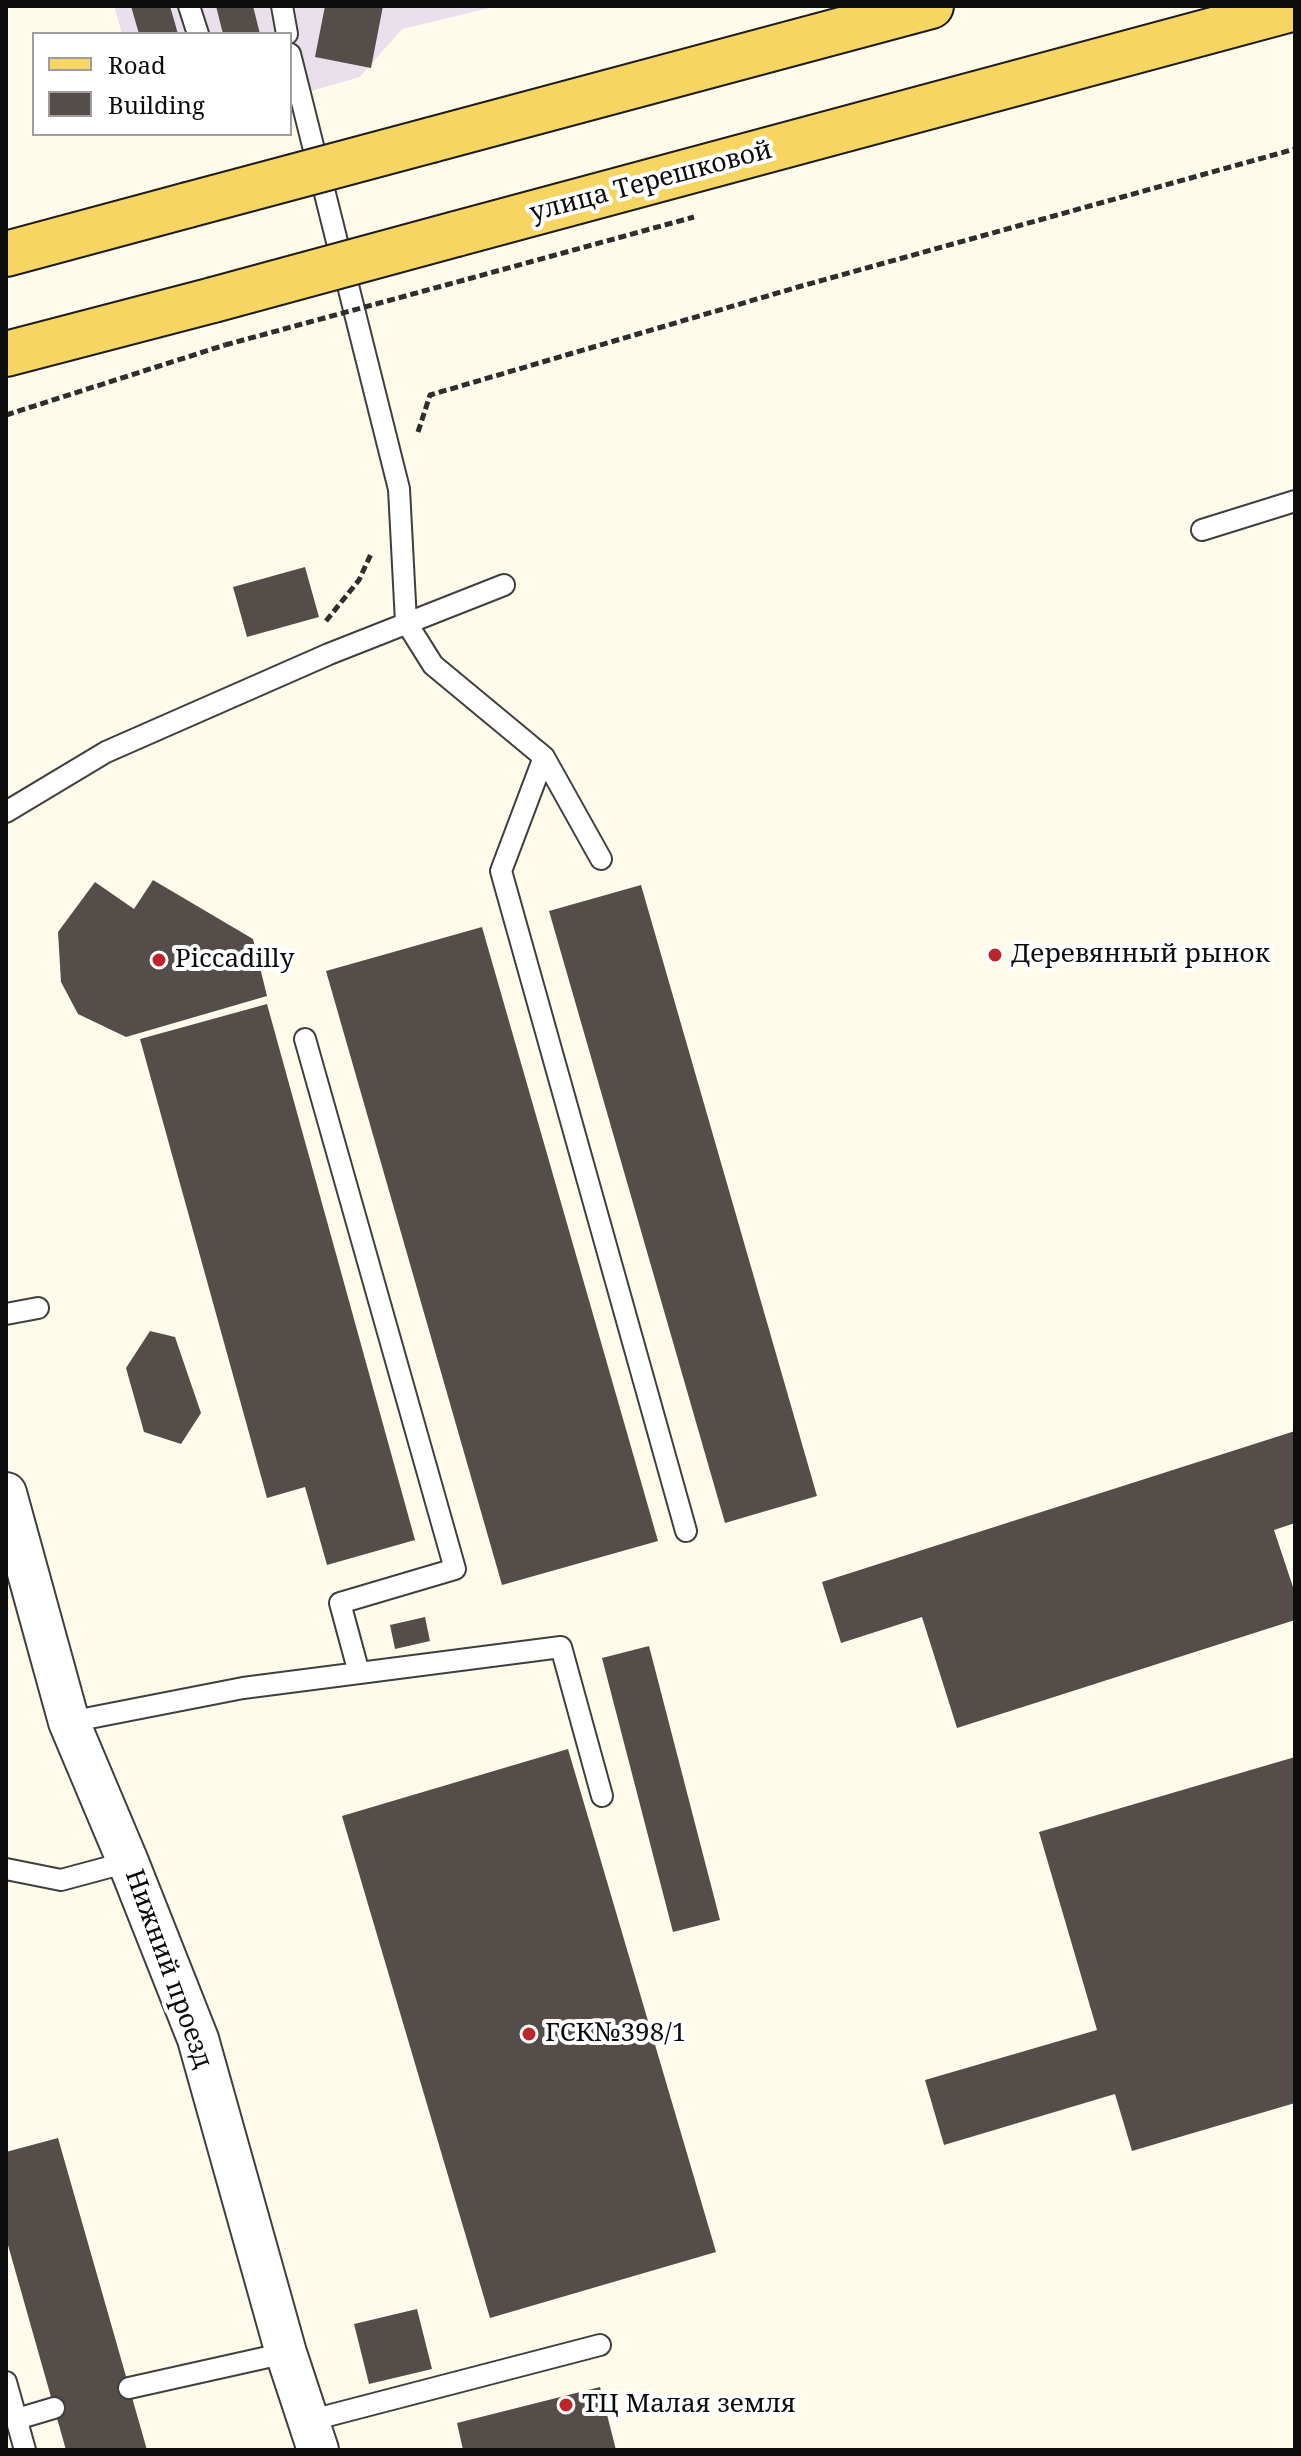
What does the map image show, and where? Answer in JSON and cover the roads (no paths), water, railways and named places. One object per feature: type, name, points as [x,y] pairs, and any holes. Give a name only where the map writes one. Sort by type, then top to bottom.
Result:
[{"type":"main road","points":[[6,254],[931,6]]},
{"type":"main road","name":"улица Терешковой","points":[[6,354],[1295,8]]},
{"type":"street","name":"Нижний проезд","points":[[6,1493],[69,1722],[198,2039],[286,2353],[313,2436]]},
{"type":"lane","points":[[189,6],[197,32]]},
{"type":"lane","points":[[282,6],[287,32]]},
{"type":"lane","points":[[292,62],[399,489],[406,622],[433,665],[544,757],[601,859]]},
{"type":"lane","points":[[1202,530],[1295,501]]},
{"type":"lane","points":[[6,812],[106,752],[406,622],[504,585]]},
{"type":"lane","points":[[544,757],[501,871],[686,1531]]},
{"type":"lane","points":[[305,1039],[455,1569],[340,1603],[359,1673]]},
{"type":"lane","points":[[6,1314],[38,1308]]},
{"type":"lane","points":[[69,1722],[243,1688],[561,1647],[602,1796]]},
{"type":"lane","points":[[6,1869],[61,1880],[128,1862]]},
{"type":"lane","points":[[313,2436],[600,2345]]},
{"type":"lane","points":[[129,2388],[286,2353]]},
{"type":"lane","points":[[6,2382],[25,2450]]},
{"type":"lane","points":[[17,2419],[54,2408]]},
{"type":"place","name":"Деревянный рынок","points":[[995,955]]},
{"type":"place","name":"Piccadilly","points":[[159,960]]},
{"type":"place","name":"ГСК№398/1","points":[[529,2034]]},
{"type":"place","name":"ТЦ Малая земля","points":[[566,2405]]}]
